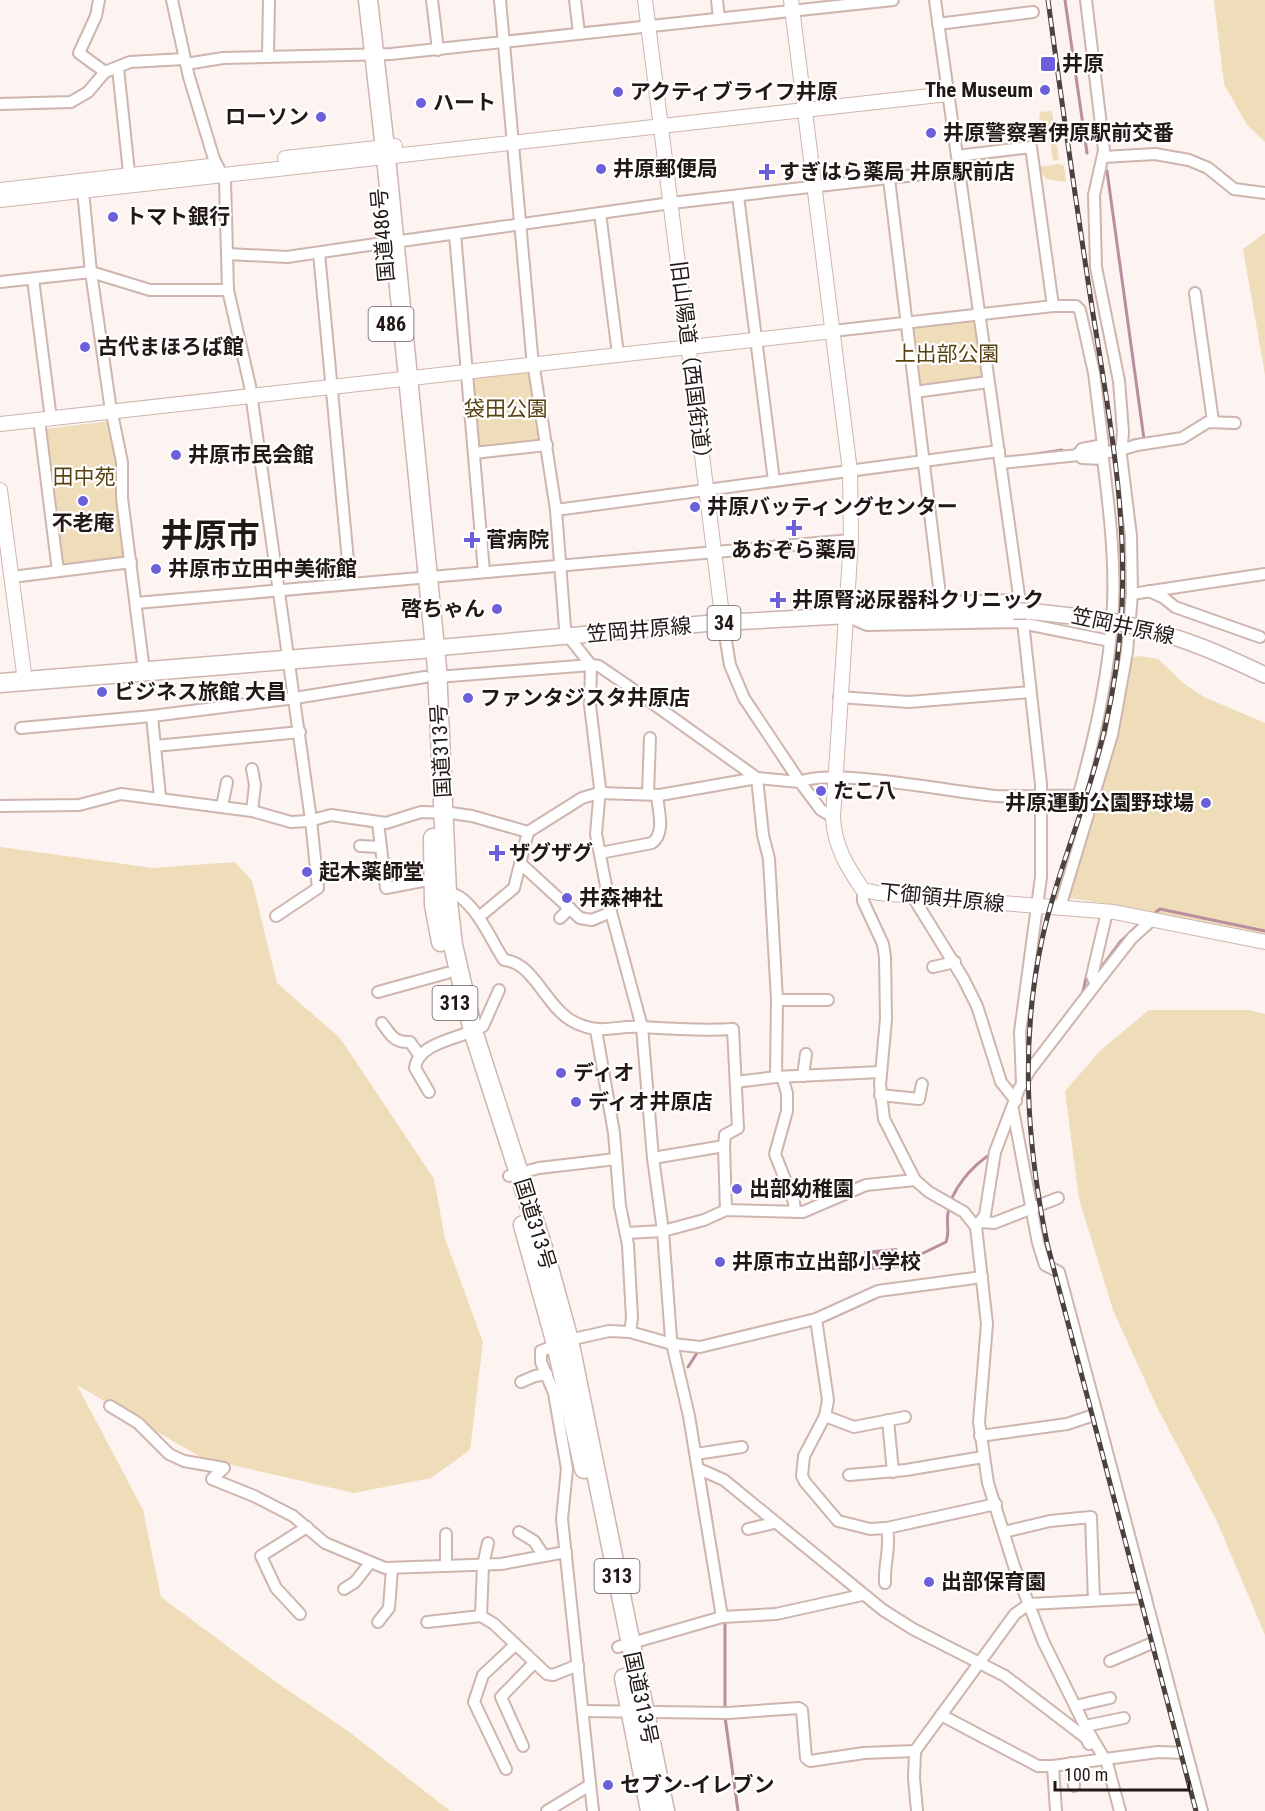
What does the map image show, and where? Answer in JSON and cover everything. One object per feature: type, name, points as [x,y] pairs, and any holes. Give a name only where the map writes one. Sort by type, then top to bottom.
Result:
[{"type":"highway","name":"国道486号","points":[[359,0],[369,53],[380,153],[428,648]]},
{"type":"highway","name":"国道486号","points":[[368,0],[369,53]]},
{"type":"highway","points":[[0,683],[428,648]]},
{"type":"highway","name":"国道313号","points":[[428,648],[438,813],[456,964],[468,1033]]},
{"type":"highway","name":"国道313号","points":[[438,813],[433,879],[437,926],[447,973],[514,1174],[563,1342],[591,1500],[637,1713],[650,1811]]},
{"type":"highway","name":"国道313号","points":[[637,1713],[665,1811]]},
{"type":"main road","name":"笠岡井原線","points":[[428,648],[723,623],[845,616],[1021,612],[1108,620],[1137,627],[1195,643],[1265,675]]},
{"type":"street","points":[[99,0],[96,15],[79,53],[105,72]]},
{"type":"street","points":[[172,0],[185,61],[219,170],[226,185],[228,290],[252,397],[312,820],[318,888],[276,916]]},
{"type":"street","points":[[268,0],[268,56]]},
{"type":"street","points":[[432,0],[438,50]]},
{"type":"street","points":[[500,0],[534,363],[556,510],[568,636],[591,665],[590,705],[599,793],[596,820],[600,853],[611,912],[642,1027],[672,1344],[699,1469],[724,1617]]},
{"type":"street","points":[[575,0],[579,33]]},
{"type":"street","name":"旧山陽道（西国街道）","points":[[645,0],[730,665],[744,698],[800,782],[821,810],[833,817]]},
{"type":"street","points":[[717,0],[719,18]]},
{"type":"street","points":[[0,104],[71,102],[88,92],[105,72],[143,59],[185,61],[438,50],[648,27],[792,6],[893,0]]},
{"type":"street","points":[[935,0],[1021,612],[1041,795],[1038,907],[1020,1032],[1022,1084]]},
{"type":"street","points":[[1060,907],[1113,724],[1127,652],[1132,594],[1131,536],[1122,450],[1119,381],[1096,267],[1094,195],[1103,157],[1086,0]]},
{"type":"street","name":"下御領井原線","points":[[792,6],[850,471],[851,540],[839,697],[833,817],[835,841],[863,890],[913,897],[1107,912],[1265,942]]},
{"type":"street","points":[[938,24],[1033,12]]},
{"type":"street","points":[[118,68],[130,180]]},
{"type":"street","points":[[0,190],[130,180],[947,89]]},
{"type":"street","points":[[957,156],[1031,147],[1053,306]]},
{"type":"street","points":[[1103,157],[1155,154],[1189,160],[1208,168],[1234,189],[1265,193]]},
{"type":"street","points":[[227,254],[280,258],[670,203],[959,170]]},
{"type":"street","points":[[889,179],[941,603]]},
{"type":"street","points":[[0,200],[83,191],[130,180]]},
{"type":"street","points":[[83,191],[91,272],[112,412],[122,462],[120,473],[125,523],[144,671]]},
{"type":"street","points":[[738,196],[774,481]]},
{"type":"street","points":[[600,213],[618,354]]},
{"type":"street","points":[[455,234],[484,572]]},
{"type":"street","points":[[319,253],[350,582]]},
{"type":"street","points":[[0,282],[91,272],[150,290],[228,290]]},
{"type":"street","points":[[33,279],[58,571]]},
{"type":"street","points":[[1195,293],[1213,422]]},
{"type":"street","points":[[0,424],[1053,306],[1076,306],[1080,310],[1094,374],[1103,445],[1082,449],[1078,454]]},
{"type":"street","points":[[915,392],[988,382]]},
{"type":"street","points":[[1001,463],[1122,450],[1182,438],[1213,422],[1235,423]]},
{"type":"street","points":[[474,453],[547,445]]},
{"type":"street","points":[[556,510],[999,451]]},
{"type":"street","points":[[478,917],[514,888],[528,832],[582,798],[599,793],[652,795],[757,778],[800,782],[811,778],[999,796],[1078,795],[1099,721],[1110,641],[1113,564],[1103,459],[1082,458],[1078,454]]},
{"type":"street","points":[[0,490],[24,681]]},
{"type":"street","points":[[136,603],[350,582],[851,540]]},
{"type":"street","points":[[12,577],[131,562]]},
{"type":"street","points":[[1132,594],[1265,574]]},
{"type":"street","points":[[1149,591],[1164,598],[1175,607],[1260,636]]},
{"type":"street","points":[[845,616],[867,604],[941,603],[1021,612],[1110,641]]},
{"type":"street","points":[[21,728],[152,716],[295,698],[431,677],[598,666],[757,778],[763,835],[769,858],[779,1077],[787,1093],[787,1111],[774,1154],[794,1202],[795,1212]]},
{"type":"street","points":[[839,697],[909,702],[1030,692]]},
{"type":"street","points":[[152,716],[160,797]]},
{"type":"street","points":[[155,746],[300,732]]},
{"type":"street","points":[[600,853],[656,840],[660,831],[652,795],[650,738]]},
{"type":"street","points":[[252,769],[255,785],[252,811]]},
{"type":"street","points":[[222,806],[227,782]]},
{"type":"street","points":[[0,806],[79,805],[120,794],[222,806],[252,811],[291,822],[331,815],[378,823],[421,812],[472,816],[528,832]]},
{"type":"street","points":[[378,823],[386,888],[433,879]]},
{"type":"street","points":[[360,846],[380,847]]},
{"type":"street","points":[[520,863],[586,921],[611,912]]},
{"type":"street","points":[[863,890],[863,901],[883,945],[885,957],[886,1019],[880,1072],[880,1095],[884,1119],[891,1138],[915,1180],[929,1192],[964,1212],[978,1224],[994,1223],[1058,1198]]},
{"type":"street","points":[[447,893],[459,895],[478,917],[504,960],[519,963],[547,999],[564,1015],[596,1030],[642,1027],[704,1031],[739,1028],[736,1082],[738,1128],[725,1136],[724,1146],[726,1210]]},
{"type":"street","points":[[913,897],[955,962],[977,1006],[1001,1082],[1013,1101],[1031,1209],[1043,1260],[1048,1267],[1059,1272],[1202,1811]]},
{"type":"street","points":[[560,918],[570,908]]},
{"type":"street","points":[[1094,980],[1107,912]]},
{"type":"street","points":[[1120,1811],[1104,1759],[1084,1726],[1043,1641],[1004,1532],[983,1457],[980,1393],[987,1324],[978,1224],[986,1207],[996,1152],[1013,1101],[1022,1084],[1094,980],[1132,938],[1153,919]]},
{"type":"street","points":[[933,967],[955,962]]},
{"type":"street","points":[[378,992],[447,973]]},
{"type":"street","points":[[429,1092],[415,1068],[420,1056],[448,1039],[483,1026],[499,990]]},
{"type":"street","points":[[777,1000],[828,1000]]},
{"type":"street","points":[[382,1023],[393,1038],[401,1042],[410,1042],[420,1056]]},
{"type":"street","points":[[596,1030],[626,1233],[632,1318],[630,1332]]},
{"type":"street","points":[[803,1076],[806,1054]]},
{"type":"street","points":[[736,1082],[779,1077],[880,1072]]},
{"type":"street","points":[[880,1095],[919,1099],[922,1084]]},
{"type":"street","points":[[653,1158],[724,1146]]},
{"type":"street","points":[[514,1174],[616,1159]]},
{"type":"street","points":[[626,1233],[663,1231],[704,1220],[726,1210],[803,1212],[866,1185],[915,1180]]},
{"type":"street","points":[[593,1811],[562,1520],[567,1469],[554,1393],[540,1354],[563,1342],[609,1332],[630,1332],[672,1344],[700,1347],[816,1319],[878,1291],[982,1277]]},
{"type":"street","points":[[816,1319],[828,1400],[825,1416],[802,1462],[804,1482],[838,1521],[870,1529],[887,1528],[996,1504]]},
{"type":"street","points":[[521,1383],[534,1376],[547,1374]]},
{"type":"street","points":[[110,1406],[138,1423],[169,1454],[184,1461],[224,1468],[212,1479],[254,1496],[293,1516],[325,1543],[370,1563],[392,1568],[483,1565],[566,1552]]},
{"type":"street","points":[[981,1436],[1066,1424],[1097,1414]]},
{"type":"street","points":[[825,1416],[854,1427],[905,1417]]},
{"type":"street","points":[[888,1420],[892,1472]]},
{"type":"street","points":[[696,1454],[742,1447]]},
{"type":"street","points":[[849,1475],[892,1472],[983,1457]]},
{"type":"street","points":[[699,1469],[724,1480],[862,1595],[913,1629],[1005,1676],[1086,1738],[1095,1754],[1104,1759]]},
{"type":"street","points":[[1004,1532],[1050,1521],[1091,1517],[1094,1600]]},
{"type":"street","points":[[748,1528],[774,1522]]},
{"type":"street","points":[[300,1614],[276,1588],[261,1556],[307,1527]]},
{"type":"street","points":[[885,1583],[884,1560],[891,1547],[887,1528]]},
{"type":"street","points":[[519,1532],[534,1541],[544,1556]]},
{"type":"street","points":[[446,1534],[446,1566]]},
{"type":"street","points":[[481,1616],[483,1565],[488,1543]]},
{"type":"street","points":[[344,1589],[355,1582],[370,1563]]},
{"type":"street","points":[[378,1622],[389,1608],[392,1568]]},
{"type":"street","points":[[624,1645],[724,1617],[776,1614],[862,1595]]},
{"type":"street","points":[[917,1811],[914,1778],[915,1751],[1015,1614],[1029,1604],[1146,1598]]},
{"type":"street","points":[[426,1622],[481,1616],[494,1624],[534,1663],[552,1675],[578,1665]]},
{"type":"street","points":[[1110,1661],[1157,1641]]},
{"type":"street","points":[[506,1769],[474,1702],[483,1674],[515,1645]]},
{"type":"street","points":[[523,1746],[501,1697],[534,1663]]},
{"type":"street","points":[[1075,1706],[1110,1698]]},
{"type":"street","points":[[583,1711],[725,1713],[799,1708],[806,1758],[810,1761],[864,1753],[915,1751]]},
{"type":"street","points":[[941,1715],[1030,1763],[1053,1766],[1158,1752],[1186,1753]]},
{"type":"street","points":[[1084,1726],[1124,1718]]},
{"type":"street","points":[[1071,1764],[1074,1786]]},
{"type":"street","points":[[1053,1766],[1056,1811]]},
{"type":"street","points":[[547,1811],[590,1785]]},
{"type":"green space","points":[[1214,0],[1265,0],[1265,142],[1247,125],[1224,84]]},
{"type":"green space","points":[[1052,111],[1059,160],[1053,161],[1048,126],[1039,122],[1040,112]]},
{"type":"green space","points":[[1059,164],[1064,166],[1066,182],[1046,179],[1038,167]]},
{"type":"green space","points":[[1265,233],[1265,375],[1243,249]]},
{"type":"green space","name":"上出部公園","points":[[972,320],[975,324],[981,381],[922,388],[918,385],[911,331],[915,327]]},
{"type":"green space","name":"袋田公園","points":[[530,371],[541,443],[478,449],[471,379]]},
{"type":"green space","name":"田中苑","points":[[111,421],[117,441],[125,558],[62,567],[43,429]]},
{"type":"green space","points":[[1138,656],[1158,659],[1183,683],[1204,697],[1265,723],[1265,934],[1129,907],[1069,898],[1067,894],[1113,749],[1131,659]]},
{"type":"green space","points":[[0,847],[153,868],[235,862],[252,881],[277,983],[340,1038],[434,1179],[445,1239],[483,1342],[470,1450],[431,1478],[354,1493],[202,1458],[77,1385],[143,1510],[161,1597],[273,1680],[348,1731],[450,1811],[0,1811]]},
{"type":"green space","points":[[1149,1010],[1248,1010],[1265,1014],[1265,1635],[1216,1519],[1158,1409],[1113,1310],[1079,1199],[1065,1091],[1101,1050]]},
{"type":"shaded area","points":[[897,1248],[899,1268],[866,1270],[864,1251]]},
{"type":"waterway","points":[[1065,0],[1087,153]]},
{"type":"waterway","points":[[1107,171],[1144,439],[1133,440]]},
{"type":"waterway","points":[[1023,456],[1062,450]]},
{"type":"waterway","points":[[1156,912],[1160,909],[1265,931]]},
{"type":"waterway","points":[[1097,973],[1121,941],[1141,922]]},
{"type":"waterway","points":[[1083,991],[1087,974]]},
{"type":"waterway","points":[[1076,1002],[1091,981]]},
{"type":"waterway","points":[[909,1260],[946,1242],[948,1213],[953,1195],[970,1171],[992,1153]]},
{"type":"waterway","points":[[821,1323],[858,1306]]},
{"type":"waterway","points":[[688,1367],[697,1353]]},
{"type":"waterway","points":[[704,1476],[712,1522]]},
{"type":"waterway","points":[[725,1621],[725,1710]]},
{"type":"waterway","points":[[725,1717],[738,1811]]},
{"type":"tunnel","points":[[1100,721],[1112,723]]},
{"type":"railway","points":[[1048,0],[1075,196],[1112,433],[1120,514],[1122,595],[1118,656],[1107,719],[1091,782],[1052,901],[1036,974],[1029,1051],[1030,1127],[1047,1243],[1196,1811]]},
{"type":"place","name":"井原","points":[[1048,64]]},
{"type":"place","name":"The Museum","points":[[1045,90]]},
{"type":"place","name":"アクティブライフ井原","points":[[618,92]]},
{"type":"place","name":"ハート","points":[[421,103]]},
{"type":"place","name":"ローソン","points":[[321,117]]},
{"type":"place","name":"井原警察署伊原駅前交番","points":[[931,133]]},
{"type":"place","name":"井原郵便局","points":[[601,169]]},
{"type":"place","name":"すぎはら薬局 井原駅前店","points":[[767,172]]},
{"type":"place","name":"トマト銀行","points":[[113,217]]},
{"type":"place","name":"古代まほろば館","points":[[85,347]]},
{"type":"place","name":"井原市民会館","points":[[176,455]]},
{"type":"place","name":"不老庵","points":[[83,501]]},
{"type":"place","name":"井原バッティングセンター","points":[[695,507]]},
{"type":"place","name":"あおぞら薬局","points":[[794,528]]},
{"type":"place","name":"菅病院","points":[[472,540]]},
{"type":"place","name":"井原市立田中美術館","points":[[156,569]]},
{"type":"place","name":"井原腎泌尿器科クリニック","points":[[778,600]]},
{"type":"place","name":"啓ちゃん","points":[[497,609]]},
{"type":"place","name":"ビジネス旅館 大昌","points":[[102,692]]},
{"type":"place","name":"ファンタジスタ井原店","points":[[468,698]]},
{"type":"place","name":"たこ八","points":[[821,791]]},
{"type":"place","name":"井原運動公園野球場","points":[[1206,803]]},
{"type":"place","name":"ザグザグ","points":[[497,853]]},
{"type":"place","name":"起木薬師堂","points":[[307,872]]},
{"type":"place","name":"井森神社","points":[[567,898]]},
{"type":"place","name":"ディオ","points":[[561,1073]]},
{"type":"place","name":"ディオ井原店","points":[[576,1102]]},
{"type":"place","name":"出部幼稚園","points":[[737,1189]]},
{"type":"place","name":"井原市立出部小学校","points":[[720,1262]]},
{"type":"place","name":"出部保育園","points":[[929,1582]]},
{"type":"place","name":"セブン-イレブン","points":[[608,1785]]},
{"type":"district","name":"井原市","points":[[210,535]]}]
